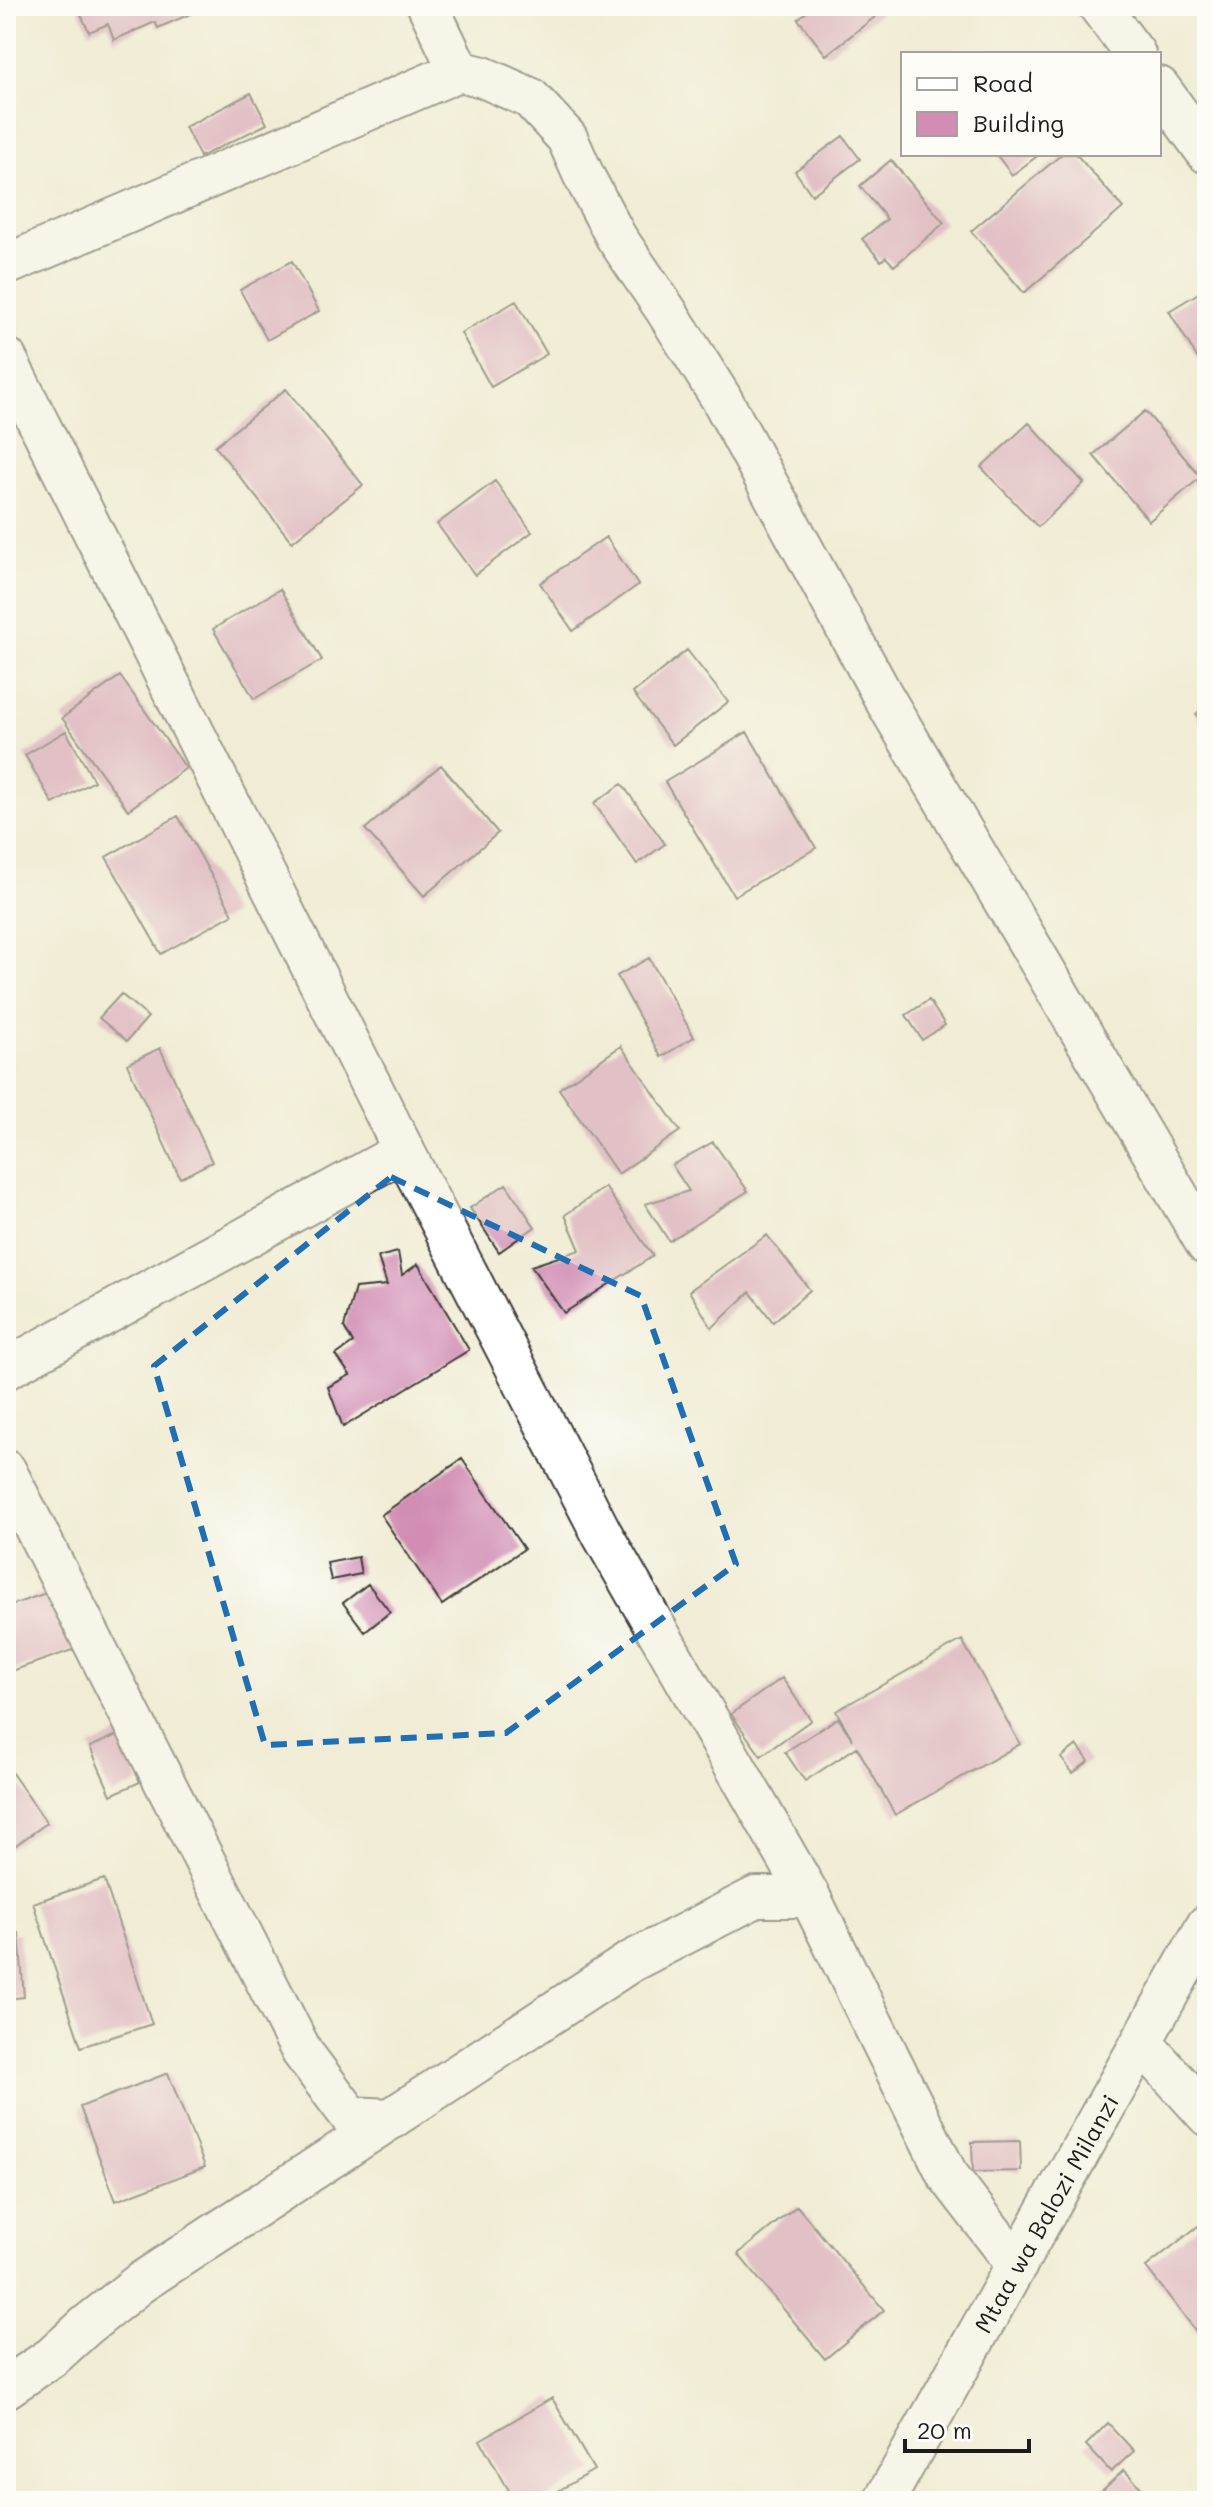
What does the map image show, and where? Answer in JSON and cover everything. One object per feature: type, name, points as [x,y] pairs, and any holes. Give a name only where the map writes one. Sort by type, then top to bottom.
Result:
[{"type":"street","points":[[428,6],[459,71]]},
{"type":"street","points":[[1099,6],[1131,34]]},
{"type":"street","points":[[6,265],[459,71],[483,77],[530,98],[567,138],[616,237],[721,398],[884,698],[1207,1245]]},
{"type":"street","points":[[1161,90],[1207,153]]},
{"type":"street","points":[[6,358],[404,1151],[602,1534],[810,1897],[947,2174],[1017,2265]]},
{"type":"street","points":[[6,1369],[404,1151]]},
{"type":"street","points":[[6,1471],[302,2052],[351,2117],[391,2119]]},
{"type":"street","points":[[6,2388],[52,2357],[140,2283],[630,1962],[756,1897],[810,1897]]},
{"type":"street","name":"Mtaa wa Balozi Milanzi","points":[[884,2501],[1207,1925]]},
{"type":"street","points":[[1142,2043],[1207,2115]]},
{"type":"highlighted area","points":[[391,1177],[641,1296],[736,1564],[506,1733],[265,1745],[154,1366]]},
{"type":"building","points":[[77,6],[204,8],[158,28],[155,22],[114,40],[108,24],[89,32]]},
{"type":"building","points":[[814,6],[889,6],[826,55],[798,19]]},
{"type":"building","points":[[251,93],[267,124],[200,157],[185,127]]},
{"type":"building","points":[[843,136],[860,159],[812,195],[795,171]]},
{"type":"building","points":[[998,156],[1037,156],[1012,175]]},
{"type":"building","points":[[1060,156],[1078,156],[1123,208],[1024,293],[971,231]]},
{"type":"building","points":[[891,160],[944,223],[894,266],[886,257],[881,261],[862,239],[887,219],[860,186]]},
{"type":"building","points":[[292,261],[319,311],[267,340],[240,290]]},
{"type":"building","points":[[1207,288],[1207,374],[1169,311]]},
{"type":"building","points":[[516,301],[547,354],[491,387],[461,333]]},
{"type":"building","points":[[286,389],[363,485],[292,542],[215,446]]},
{"type":"building","points":[[1145,411],[1201,477],[1149,521],[1093,455]]},
{"type":"building","points":[[1029,423],[1084,483],[1038,527],[981,467]]},
{"type":"building","points":[[495,481],[532,532],[475,575],[437,524]]},
{"type":"building","points":[[6,494],[13,496],[7,516],[6,516]]},
{"type":"building","points":[[606,537],[638,585],[573,631],[540,583]]},
{"type":"building","points":[[280,589],[322,660],[254,699],[213,629]]},
{"type":"building","points":[[687,650],[728,702],[673,745],[633,693]]},
{"type":"building","points":[[120,676],[186,768],[128,810],[62,718]]},
{"type":"building","points":[[1207,705],[1207,727],[1196,714]]},
{"type":"building","points":[[66,731],[94,781],[53,804],[25,755]]},
{"type":"building","points":[[747,732],[816,848],[734,896],[665,782]]},
{"type":"building","points":[[441,765],[498,833],[424,896],[365,829]]},
{"type":"building","points":[[622,784],[665,844],[637,864],[594,803]]},
{"type":"building","points":[[178,816],[233,914],[161,954],[106,857]]},
{"type":"building","points":[[649,958],[694,1037],[661,1057],[617,976]]},
{"type":"building","points":[[121,994],[148,1017],[127,1041],[99,1018]]},
{"type":"building","points":[[929,1000],[945,1025],[922,1040],[906,1015]]},
{"type":"building","points":[[621,1046],[680,1131],[618,1174],[559,1089]]},
{"type":"building","points":[[160,1048],[212,1162],[180,1178],[127,1064]]},
{"type":"building","points":[[713,1142],[748,1191],[669,1241],[645,1204],[689,1191],[672,1165]]},
{"type":"building","points":[[506,1184],[535,1227],[499,1252],[470,1208]]},
{"type":"building","points":[[605,1187],[653,1256],[564,1313],[531,1266],[580,1250],[565,1215]]},
{"type":"building","points":[[767,1235],[810,1290],[773,1322],[750,1292],[712,1328],[689,1291]]},
{"type":"building","points":[[398,1252],[402,1275],[418,1264],[469,1350],[343,1427],[328,1387],[350,1375],[336,1355],[353,1343],[344,1327],[355,1288],[387,1285],[378,1257]]},
{"type":"building","points":[[462,1459],[524,1549],[442,1605],[381,1515]]},
{"type":"building","points":[[358,1557],[361,1574],[331,1580],[327,1563]]},
{"type":"building","points":[[368,1584],[390,1612],[365,1632],[343,1603]]},
{"type":"building","points":[[63,1587],[84,1646],[6,1673],[6,1607]]},
{"type":"building","points":[[962,1640],[1020,1744],[895,1815],[857,1747],[805,1781],[785,1752],[838,1718],[853,1740],[836,1711]]},
{"type":"building","points":[[782,1678],[811,1720],[761,1756],[731,1714]]},
{"type":"building","points":[[119,1734],[140,1782],[111,1795],[90,1747]]},
{"type":"building","points":[[1077,1745],[1089,1761],[1073,1773],[1061,1758]]},
{"type":"building","points":[[9,1769],[47,1823],[6,1852],[6,1771]]},
{"type":"building","points":[[104,1879],[152,2024],[81,2047],[33,1903]]},
{"type":"building","points":[[19,1933],[24,1997],[6,1999],[6,1935]]},
{"type":"building","points":[[168,2073],[205,2167],[116,2201],[80,2107]]},
{"type":"building","points":[[1020,2141],[1021,2171],[973,2172],[972,2142]]},
{"type":"building","points":[[797,2206],[884,2310],[825,2359],[738,2254]]},
{"type":"building","points":[[1207,2219],[1207,2345],[1146,2267]]},
{"type":"building","points":[[552,2398],[594,2470],[541,2501],[515,2501],[480,2440]]},
{"type":"building","points":[[1108,2423],[1134,2451],[1111,2472],[1086,2445]]},
{"type":"building","points":[[1124,2470],[1154,2501],[1091,2501]]}]
